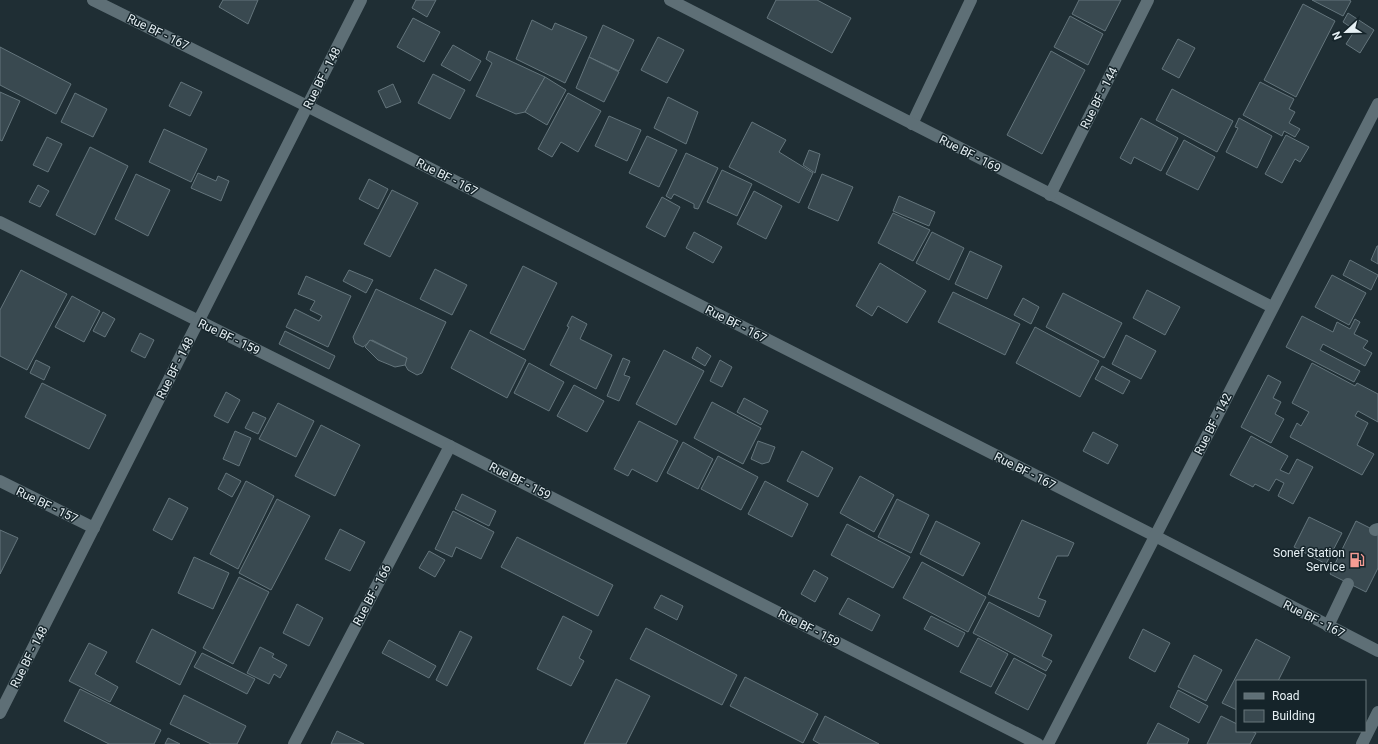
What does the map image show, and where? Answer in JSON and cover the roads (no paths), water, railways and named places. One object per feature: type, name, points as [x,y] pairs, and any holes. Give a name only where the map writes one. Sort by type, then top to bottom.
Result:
[{"type":"street","name":"Rue BF - 167","points":[[93,0],[307,106],[1155,536],[1378,651]]},
{"type":"street","name":"Rue BF - 148","points":[[0,714],[361,0]]},
{"type":"street","name":"Rue BF - 169","points":[[670,0],[1272,307]]},
{"type":"street","points":[[912,124],[971,0]]},
{"type":"street","name":"Rue BF - 144","points":[[1050,195],[1148,0]]},
{"type":"street","name":"Rue BF - 142","points":[[1048,744],[1378,104]]},
{"type":"street","name":"Rue BF - 159","points":[[0,222],[198,322],[450,446],[1038,744]]},
{"type":"street","name":"Rue BF - 166","points":[[294,744],[450,446]]},
{"type":"street","name":"Rue BF - 157","points":[[0,481],[94,528]]},
{"type":"street","points":[[1328,626],[1348,584]]},
{"type":"street","points":[[1362,744],[1378,712]]},
{"type":"place","name":"Sonef Station Service","points":[[1357,560]]}]
